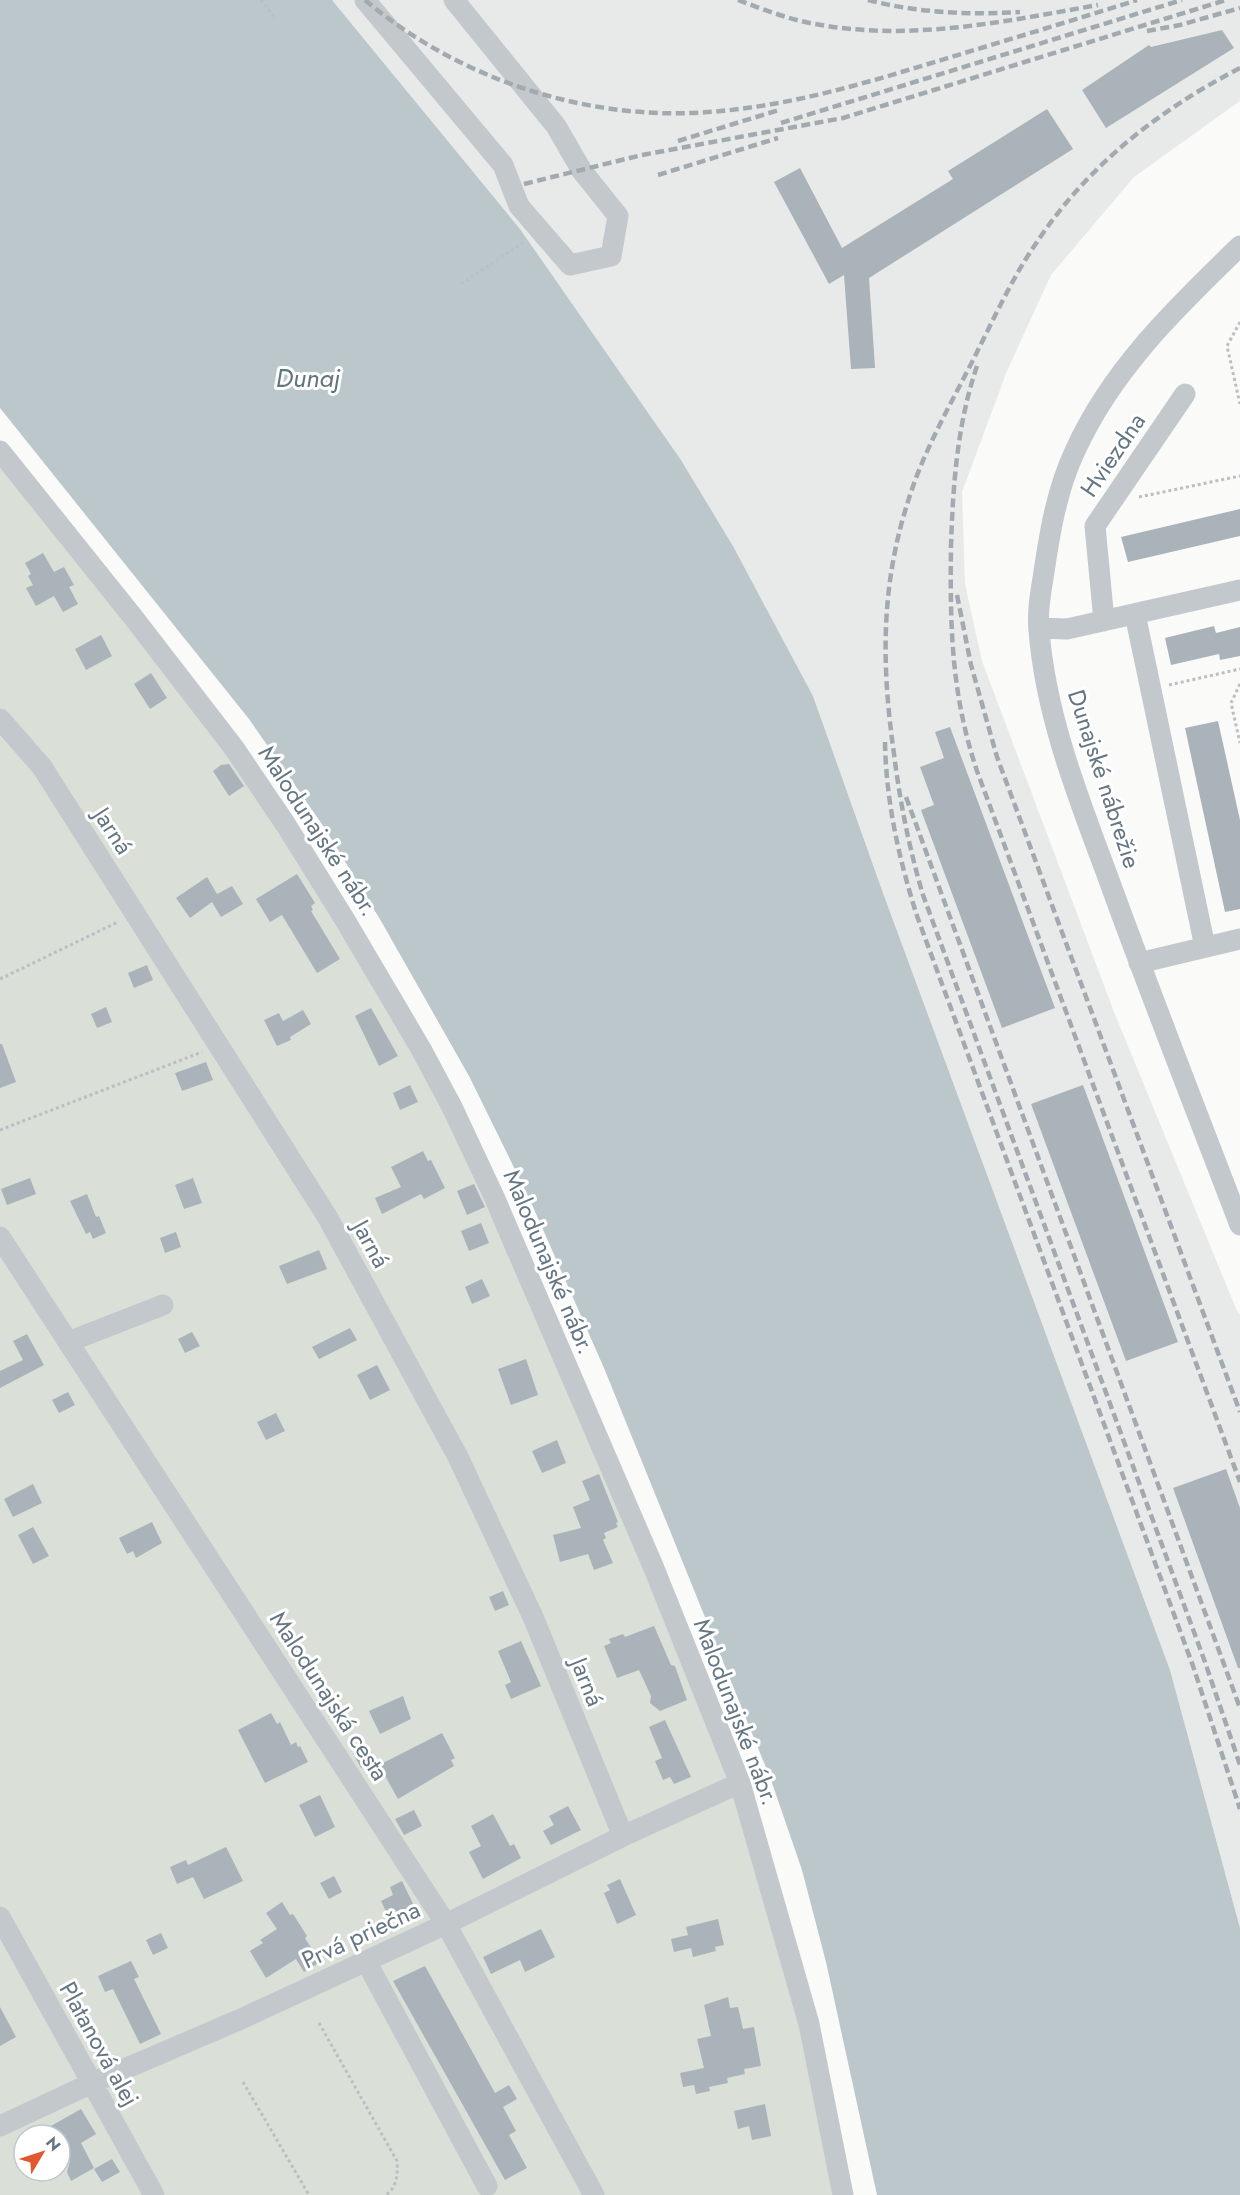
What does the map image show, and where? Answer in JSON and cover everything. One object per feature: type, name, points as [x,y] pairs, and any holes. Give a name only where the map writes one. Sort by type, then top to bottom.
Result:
[{"type":"street","points":[[365,0],[502,165],[519,206],[570,265],[611,256],[618,216],[582,171],[556,126],[454,0]]},
{"type":"street","name":"Dunajské nábrežie","points":[[1240,246],[1176,308],[1132,357],[1099,405],[1074,453],[1052,522],[1040,600],[1039,628],[1048,692],[1068,769],[1139,963],[1240,1225]]},
{"type":"street","name":"Hviezdna","points":[[1104,621],[1095,526],[1185,394]]},
{"type":"street","name":"Malodunajské nábr.","points":[[0,451],[234,748],[286,825],[345,920],[421,1049],[452,1107],[495,1199],[653,1566],[740,1783],[809,2024],[843,2195]]},
{"type":"street","points":[[1039,628],[1067,629],[1240,590]]},
{"type":"street","points":[[1135,614],[1205,947]]},
{"type":"street","name":"Jarná","points":[[0,719],[42,767],[328,1218],[458,1457],[533,1617],[623,1836]]},
{"type":"street","points":[[1139,963],[1240,939]]},
{"type":"street","name":"Malodunajská cesta","points":[[0,1237],[446,1924],[594,2195]]},
{"type":"street","points":[[68,1342],[164,1305]]},
{"type":"street","name":"Prvá priečna","points":[[0,2126],[92,2083],[241,2019],[446,1924],[623,1836],[740,1783]]},
{"type":"street","name":"Platanová alej","points":[[0,1917],[154,2195]]},
{"type":"street","points":[[366,1961],[487,2186]]},
{"type":"path","points":[[261,0],[276,19]]},
{"type":"path","points":[[461,284],[540,231]]},
{"type":"path","points":[[1240,322],[1227,346],[1240,404]]},
{"type":"path","points":[[1111,503],[1240,476]]},
{"type":"path","points":[[1150,689],[1240,669]]},
{"type":"path","points":[[1240,684],[1231,703],[1240,743]]},
{"type":"path","points":[[0,979],[136,914]]},
{"type":"path","points":[[0,1130],[220,1046]]},
{"type":"path","points":[[319,2023],[397,2161],[398,2175],[390,2193],[386,2195]]},
{"type":"path","points":[[243,2082],[309,2195]]},
{"type":"shaded area","points":[[332,0],[1240,0],[1240,101],[1134,177],[1051,275],[1007,371],[962,492],[965,584],[982,661],[1114,1012],[1240,1314],[1240,1928],[1170,1670],[883,893],[813,696],[733,546],[681,460],[520,229]]},
{"type":"shaded area","points":[[0,463],[214,729],[333,912],[436,1096],[546,1336],[734,1786],[790,1975],[837,2195],[0,2195]]},
{"type":"water","name":"Dunaj","points":[[0,0],[332,0],[520,229],[681,460],[733,546],[813,696],[883,893],[1170,1670],[1240,1928],[1240,2195],[877,2195],[826,1962],[802,1870],[771,1780],[604,1368],[530,1200],[469,1076],[381,921],[326,830],[249,719],[0,408]]},
{"type":"building","points":[[1222,30],[1234,48],[1106,128],[1082,90],[1149,45],[1151,47]]},
{"type":"building","points":[[1047,109],[1073,149],[869,278],[875,368],[851,369],[844,275],[829,284],[774,182],[800,168],[842,248],[953,179],[948,171]]},
{"type":"building","points":[[1240,509],[1240,536],[1128,562],[1121,537]]},
{"type":"building","points":[[43,553],[54,572],[64,567],[74,585],[69,587],[78,604],[63,612],[54,596],[36,606],[26,588],[33,585],[28,576],[31,574],[25,563]]},
{"type":"building","points":[[1214,626],[1216,633],[1240,627],[1240,656],[1220,660],[1219,654],[1171,665],[1165,638]]},
{"type":"building","points":[[101,635],[112,656],[86,670],[75,649]]},
{"type":"building","points":[[151,673],[167,698],[150,709],[134,684]]},
{"type":"building","points":[[1218,721],[1240,820],[1240,909],[1225,912],[1185,728]]},
{"type":"building","points":[[950,727],[1055,1008],[1002,1028],[921,810],[934,805],[920,767],[944,758],[935,732]]},
{"type":"building","points":[[229,764],[244,786],[229,796],[213,771],[221,765]]},
{"type":"building","points":[[297,874],[315,903],[311,906],[313,910],[311,911],[340,959],[317,973],[282,915],[270,922],[256,899]]},
{"type":"building","points":[[207,877],[217,894],[232,886],[243,904],[221,917],[212,902],[190,918],[176,898]]},
{"type":"building","points":[[147,965],[153,980],[134,988],[128,973]]},
{"type":"building","points":[[106,1007],[112,1022],[97,1028],[91,1014]]},
{"type":"building","points":[[371,1008],[398,1056],[379,1066],[355,1016]]},
{"type":"building","points":[[303,1010],[311,1024],[290,1037],[291,1040],[277,1046],[264,1020],[279,1013],[283,1021]]},
{"type":"building","points":[[0,1044],[2,1044],[16,1082],[0,1088]]},
{"type":"building","points":[[206,1062],[213,1080],[182,1091],[175,1073]]},
{"type":"building","points":[[410,1085],[418,1102],[400,1110],[393,1093]]},
{"type":"building","points":[[1083,1085],[1178,1342],[1126,1361],[1031,1104]]},
{"type":"building","points":[[423,1151],[428,1161],[431,1160],[445,1188],[424,1199],[421,1194],[382,1214],[375,1198],[401,1187],[391,1167]]},
{"type":"building","points":[[30,1178],[36,1194],[7,1205],[1,1189]]},
{"type":"building","points":[[193,1178],[202,1203],[184,1209],[175,1185]]},
{"type":"building","points":[[474,1184],[485,1207],[467,1215],[457,1191]]},
{"type":"building","points":[[87,1194],[96,1217],[99,1216],[106,1233],[93,1239],[90,1232],[86,1234],[70,1201]]},
{"type":"building","points":[[481,1223],[489,1243],[469,1251],[461,1231]]},
{"type":"building","points":[[176,1232],[181,1247],[165,1253],[160,1238]]},
{"type":"building","points":[[319,1250],[327,1269],[287,1284],[279,1266]]},
{"type":"building","points":[[482,1279],[490,1296],[472,1304],[465,1287]]},
{"type":"building","points":[[350,1328],[357,1340],[319,1359],[312,1347]]},
{"type":"building","points":[[192,1332],[200,1346],[185,1353],[178,1339]]},
{"type":"building","points":[[27,1334],[44,1365],[0,1388],[0,1371],[23,1360],[13,1341]]},
{"type":"building","points":[[526,1359],[538,1395],[511,1405],[498,1369]]},
{"type":"building","points":[[377,1365],[390,1390],[370,1400],[357,1375]]},
{"type":"building","points":[[68,1392],[75,1405],[59,1413],[52,1400]]},
{"type":"building","points":[[276,1413],[285,1431],[266,1440],[257,1422]]},
{"type":"building","points":[[557,1440],[566,1463],[542,1473],[532,1451]]},
{"type":"building","points":[[1226,1469],[1240,1508],[1240,1668],[1238,1668],[1173,1488]]},
{"type":"building","points":[[599,1474],[618,1522],[616,1523],[618,1527],[604,1533],[606,1538],[603,1540],[613,1563],[594,1570],[588,1554],[560,1562],[553,1535],[581,1528],[573,1507],[590,1500],[582,1481]]},
{"type":"building","points":[[33,1484],[42,1503],[13,1517],[4,1499]]},
{"type":"building","points":[[152,1522],[162,1543],[136,1558],[133,1551],[127,1554],[119,1538]]},
{"type":"building","points":[[33,1527],[49,1556],[33,1564],[18,1535]]},
{"type":"building","points":[[503,1591],[509,1605],[495,1611],[489,1597]]},
{"type":"building","points":[[654,1626],[671,1665],[675,1666],[687,1700],[660,1711],[650,1703],[651,1696],[639,1670],[617,1678],[604,1646],[611,1643],[609,1639],[623,1634],[625,1637]]},
{"type":"building","points":[[521,1641],[541,1686],[511,1699],[505,1685],[511,1682],[498,1651]]},
{"type":"building","points":[[403,1696],[411,1719],[380,1734],[369,1711]]},
{"type":"building","points":[[271,1713],[277,1724],[280,1722],[291,1745],[296,1742],[298,1747],[300,1746],[308,1762],[265,1783],[238,1730]]},
{"type":"building","points":[[665,1720],[691,1777],[674,1784],[670,1777],[663,1780],[655,1761],[662,1758],[649,1727]]},
{"type":"building","points":[[442,1733],[455,1758],[451,1760],[454,1766],[398,1799],[379,1765]]},
{"type":"building","points":[[368,1745],[376,1761],[361,1768],[353,1753]]},
{"type":"building","points":[[320,1795],[335,1827],[315,1837],[299,1805]]},
{"type":"building","points":[[568,1806],[581,1830],[551,1845],[543,1831],[554,1825],[549,1816]]},
{"type":"building","points":[[414,1810],[422,1826],[404,1835],[395,1819]]},
{"type":"building","points":[[493,1814],[510,1846],[514,1844],[521,1858],[483,1879],[469,1852],[481,1846],[471,1826]]},
{"type":"building","points":[[226,1847],[243,1881],[204,1899],[193,1877],[177,1884],[170,1867],[186,1860],[188,1865]]},
{"type":"building","points":[[334,1876],[342,1892],[329,1899],[320,1883]]},
{"type":"building","points":[[620,1879],[636,1915],[617,1924],[604,1893],[610,1890],[607,1885]]},
{"type":"building","points":[[402,1881],[416,1910],[391,1922],[381,1901],[393,1895],[390,1887]]},
{"type":"building","points":[[282,1902],[307,1936],[305,1938],[320,1962],[304,1972],[296,1959],[266,1978],[250,1951],[263,1943],[260,1940],[277,1929],[266,1913]]},
{"type":"building","points":[[718,1919],[724,1945],[715,1947],[716,1951],[693,1957],[691,1948],[674,1952],[671,1939],[688,1935],[686,1927]]},
{"type":"building","points":[[541,1929],[555,1957],[525,1972],[520,1960],[491,1974],[483,1957]]},
{"type":"building","points":[[161,1933],[168,1948],[153,1955],[146,1940]]},
{"type":"building","points":[[131,1961],[139,1977],[134,1979],[161,2034],[140,2044],[113,1989],[105,1992],[98,1976]]},
{"type":"building","points":[[425,1966],[495,2093],[509,2085],[517,2099],[503,2107],[516,2131],[509,2135],[527,2168],[505,2180],[393,1981]]},
{"type":"building","points":[[728,1997],[730,2008],[738,2007],[743,2029],[754,2027],[761,2066],[744,2069],[745,2074],[727,2078],[728,2083],[709,2087],[710,2091],[696,2094],[694,2085],[683,2087],[680,2073],[704,2068],[697,2039],[711,2036],[704,2005]]},
{"type":"building","points":[[0,2007],[16,2037],[0,2046]]},
{"type":"building","points":[[765,2104],[771,2136],[752,2140],[749,2126],[738,2129],[734,2111]]},
{"type":"building","points":[[81,2109],[96,2134],[81,2143],[94,2168],[72,2180],[72,2123],[56,2123]]},
{"type":"building","points":[[112,2159],[120,2172],[102,2182],[94,2169]]},
{"type":"railway","points":[[365,0],[403,29],[444,54],[487,75],[532,91],[579,103],[626,111],[674,113],[749,108],[831,92],[1137,0]]},
{"type":"railway","points":[[738,0],[779,15],[811,23],[891,31],[995,23],[1098,5]]},
{"type":"railway","points":[[868,0],[906,8],[944,12],[1020,12]]},
{"type":"railway","points":[[781,123],[1182,0]]},
{"type":"railway","points":[[524,184],[642,155],[843,118],[1226,0]]},
{"type":"railway","points":[[1147,31],[1180,25],[1240,8]]},
{"type":"railway","points":[[1240,68],[1181,102],[1127,142],[1102,164],[1057,214],[1021,267],[938,428],[916,478],[896,547],[890,581],[886,648],[889,718],[896,772],[909,842],[923,895],[1205,1662],[1240,1765]]},
{"type":"railway","points":[[678,141],[779,110]]},
{"type":"railway","points":[[658,175],[778,138]]},
{"type":"railway","points":[[977,366],[965,410],[957,455],[951,546],[954,660],[968,742],[1240,1482]]},
{"type":"railway","points":[[957,595],[971,665],[997,757],[1240,1412]]},
{"type":"railway","points":[[885,742],[888,786],[895,830],[917,916],[1193,1666],[1240,1809]]},
{"type":"railway","points":[[906,797],[1240,1708]]}]
